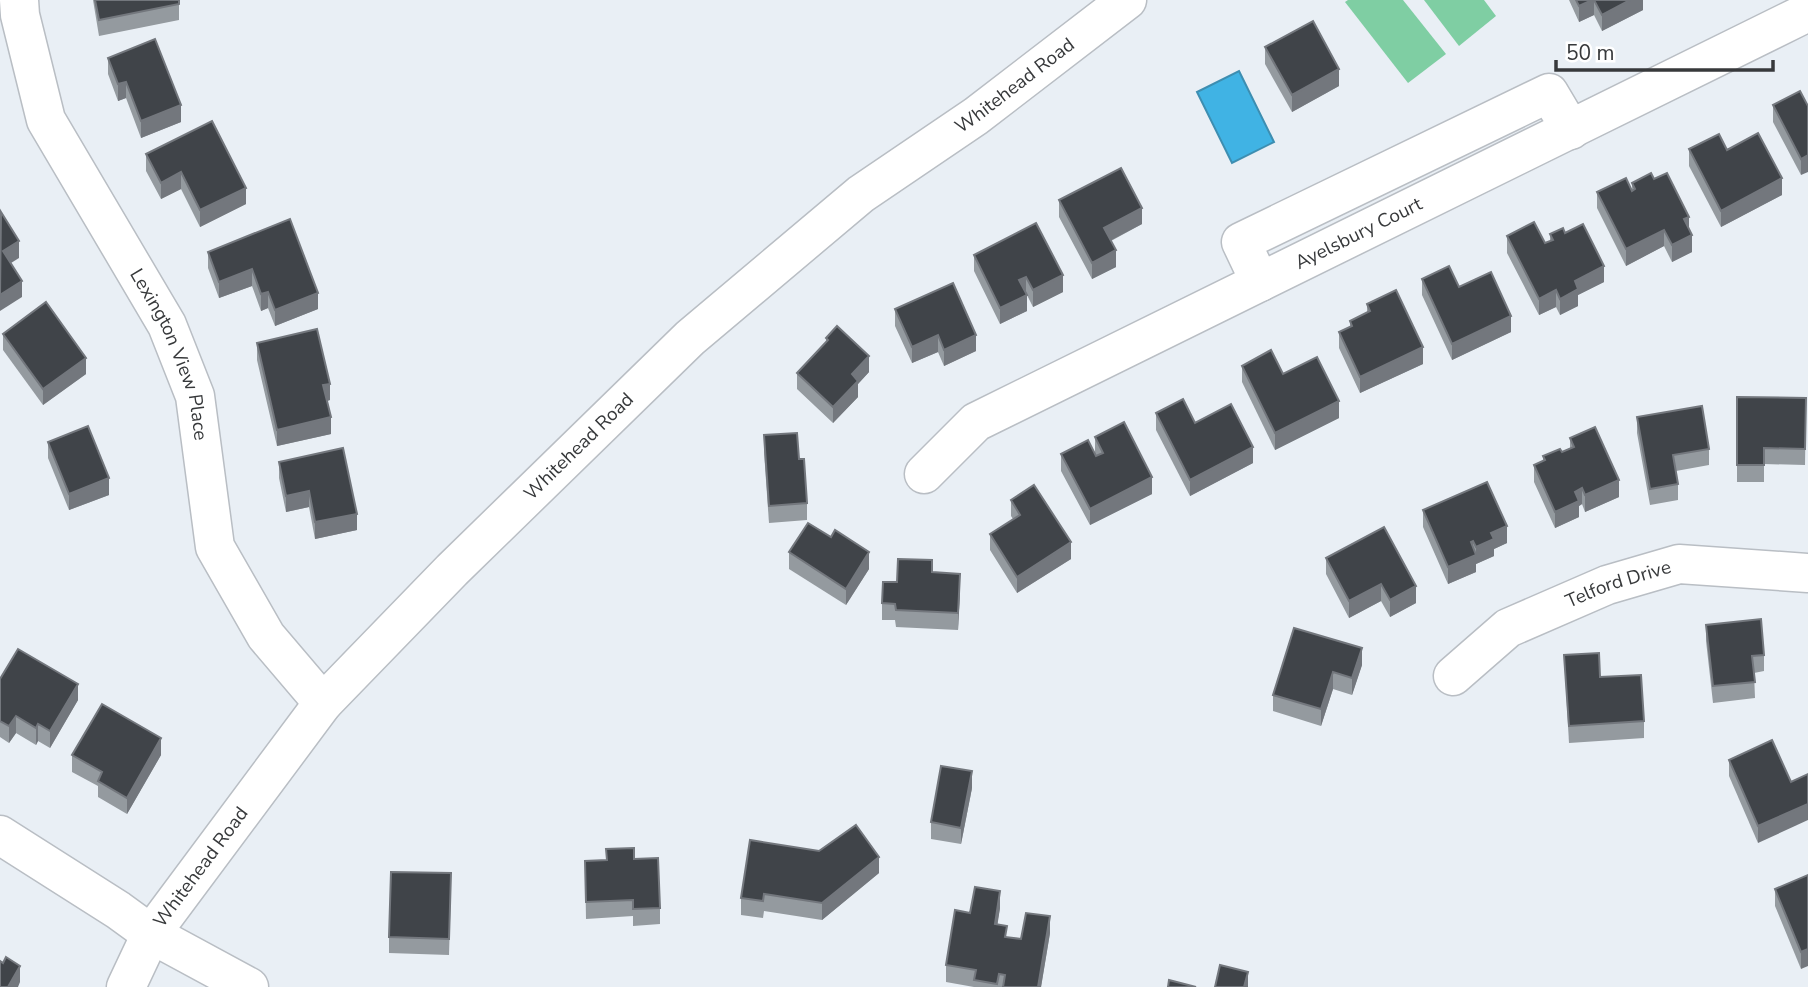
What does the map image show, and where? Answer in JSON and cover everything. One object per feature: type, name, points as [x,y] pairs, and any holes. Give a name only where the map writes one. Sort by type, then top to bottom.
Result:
[{"type":"street","name":"Whitehead Road","points":[[126,987],[151,934],[323,703],[452,570],[690,338],[861,194],[976,116],[1127,0]]},
{"type":"street","name":"Ayelsbury Court","points":[[924,474],[975,422],[1571,130],[1802,9]]},
{"type":"street","name":"Lexington View Place","points":[[13,11],[46,120],[167,324],[195,396],[215,547],[266,636],[323,703]]},
{"type":"street","name":"Telford Drive","points":[[1453,676],[1508,628],[1607,585],[1679,564],[1808,573]]},
{"type":"street","points":[[0,835],[151,934],[248,987]]},
{"type":"green space","points":[[1403,0],[1446,54],[1408,83],[1345,2]]},
{"type":"green space","points":[[1424,0],[1484,0],[1496,16],[1459,46]]},
{"type":"water","points":[[1239,71],[1274,142],[1232,163],[1197,92]]},
{"type":"building","points":[[95,0],[179,0],[179,4],[99,20]]},
{"type":"building","points":[[1576,0],[1592,0],[1579,6]]},
{"type":"building","points":[[1594,0],[1630,0],[1602,15]]},
{"type":"building","points":[[1313,21],[1339,69],[1292,95],[1265,47]]},
{"type":"building","points":[[155,39],[181,105],[141,121],[126,82],[118,84],[108,58]]},
{"type":"building","points":[[1800,91],[1808,106],[1808,155],[1801,159],[1773,105]]},
{"type":"building","points":[[212,121],[246,188],[200,210],[181,172],[161,183],[146,154]]},
{"type":"building","points":[[1758,133],[1782,178],[1721,211],[1689,149],[1719,134],[1727,150]]},
{"type":"building","points":[[1121,168],[1142,208],[1104,228],[1116,250],[1092,263],[1059,200]]},
{"type":"building","points":[[1651,173],[1654,179],[1667,173],[1689,217],[1684,219],[1692,235],[1672,245],[1664,230],[1626,249],[1597,192],[1626,178],[1632,191],[1635,189],[1632,183]]},
{"type":"building","points":[[1,212],[19,241],[3,251],[22,281],[0,295]]},
{"type":"building","points":[[290,219],[318,293],[275,310],[268,292],[261,294],[252,269],[219,282],[208,252]]},
{"type":"building","points":[[1534,222],[1545,243],[1553,240],[1550,234],[1563,228],[1565,233],[1583,224],[1604,266],[1575,281],[1578,289],[1560,299],[1556,290],[1539,299],[1507,236]]},
{"type":"building","points":[[1036,223],[1063,275],[1033,290],[1026,277],[1019,280],[1027,295],[1000,308],[974,255]]},
{"type":"building","points":[[1449,266],[1459,287],[1491,272],[1511,316],[1452,344],[1422,279]]},
{"type":"building","points":[[953,283],[976,335],[944,350],[938,335],[912,347],[895,309]]},
{"type":"building","points":[[1396,290],[1423,347],[1360,377],[1339,332],[1352,326],[1350,321],[1370,311],[1367,304]]},
{"type":"building","points":[[46,302],[86,358],[43,389],[3,334]]},
{"type":"building","points":[[837,326],[869,356],[852,374],[858,381],[833,407],[797,373],[828,340],[826,338]]},
{"type":"building","points":[[317,329],[330,384],[323,385],[331,417],[277,430],[257,343]]},
{"type":"building","points":[[1271,350],[1283,374],[1317,357],[1339,401],[1275,433],[1242,366]]},
{"type":"building","points":[[1737,397],[1806,398],[1805,449],[1764,448],[1764,465],[1737,465]]},
{"type":"building","points":[[1183,399],[1195,423],[1231,404],[1253,447],[1190,480],[1156,413]]},
{"type":"building","points":[[1702,406],[1709,449],[1673,455],[1678,484],[1650,489],[1637,417]]},
{"type":"building","points":[[1124,422],[1152,477],[1090,509],[1061,454],[1088,440],[1096,456],[1103,453],[1095,437]]},
{"type":"building","points":[[88,426],[109,478],[69,494],[48,442]]},
{"type":"building","points":[[1595,427],[1619,480],[1585,495],[1582,488],[1575,492],[1579,501],[1555,512],[1534,465],[1545,460],[1543,456],[1574,447],[1570,438]]},
{"type":"building","points":[[797,433],[799,459],[804,459],[807,503],[769,506],[764,435]]},
{"type":"building","points":[[343,448],[357,514],[315,522],[309,491],[286,496],[279,462]]},
{"type":"building","points":[[1487,482],[1507,526],[1491,533],[1494,539],[1476,547],[1473,541],[1471,542],[1476,555],[1448,567],[1423,510]]},
{"type":"building","points":[[1034,485],[1071,542],[1017,577],[990,534],[1020,515],[1011,500]]},
{"type":"building","points":[[808,523],[831,537],[835,530],[869,552],[846,589],[789,552]]},
{"type":"building","points":[[1384,527],[1416,586],[1390,600],[1381,584],[1349,601],[1326,558]]},
{"type":"building","points":[[898,559],[932,560],[932,572],[960,574],[958,613],[896,610],[895,604],[882,603],[883,582],[897,582]]},
{"type":"building","points":[[1761,619],[1764,655],[1752,656],[1755,682],[1713,686],[1706,625]]},
{"type":"building","points":[[1294,628],[1362,648],[1352,678],[1333,672],[1321,709],[1273,695]]},
{"type":"building","points":[[18,649],[78,684],[50,731],[38,724],[36,728],[16,716],[9,726],[0,721],[0,679]]},
{"type":"building","points":[[1599,653],[1600,677],[1641,675],[1644,721],[1569,726],[1564,655]]},
{"type":"building","points":[[102,704],[161,738],[127,798],[98,781],[102,772],[72,755]]},
{"type":"building","points":[[1772,740],[1791,782],[1808,774],[1808,804],[1758,826],[1729,760]]},
{"type":"building","points":[[941,766],[972,771],[961,828],[931,822]]},
{"type":"building","points":[[856,825],[879,857],[822,903],[764,894],[763,901],[741,898],[750,840],[819,851]]},
{"type":"building","points":[[634,848],[634,859],[658,858],[660,908],[633,909],[633,900],[586,902],[585,861],[607,860],[606,849]]},
{"type":"building","points":[[391,872],[451,873],[449,939],[389,937]]},
{"type":"building","points":[[1808,875],[1808,949],[1801,952],[1775,889]]},
{"type":"building","points":[[975,887],[1000,891],[995,924],[1007,926],[1005,937],[1021,939],[1026,913],[1050,916],[1038,987],[1003,987],[1005,975],[999,974],[997,984],[974,980],[976,970],[946,965],[955,910],[970,913]]},
{"type":"building","points":[[6,957],[20,966],[8,987],[0,987],[0,961],[3,963]]},
{"type":"building","points":[[1220,965],[1248,972],[1244,987],[1215,987]]},
{"type":"building","points":[[1169,980],[1196,987],[1168,987]]}]
